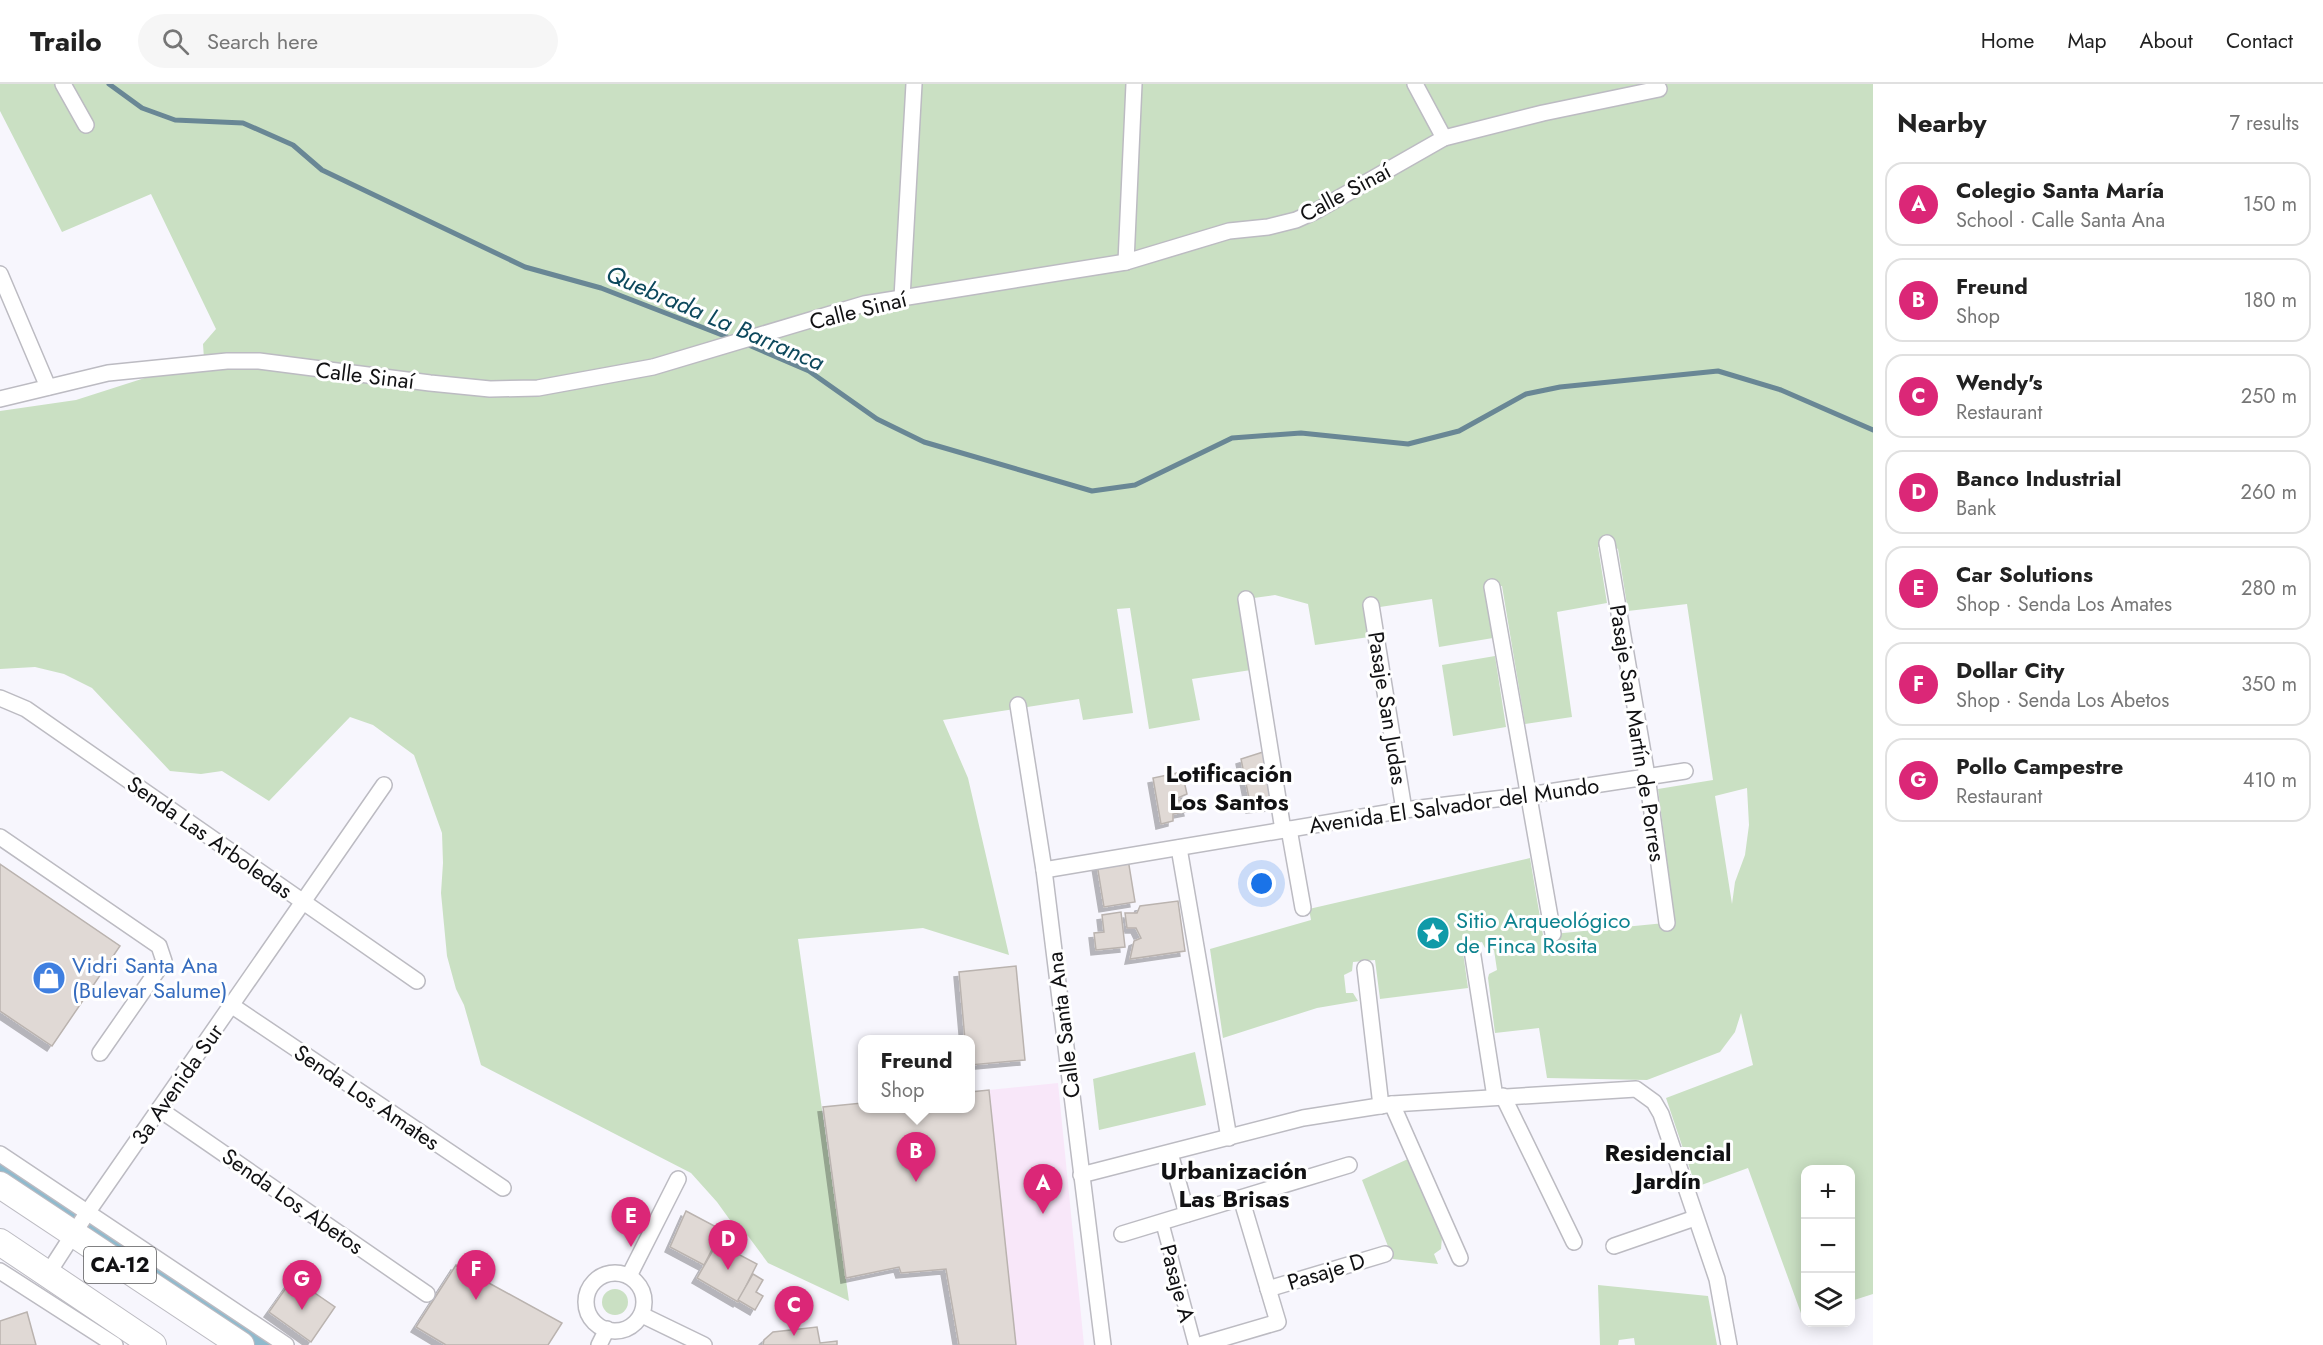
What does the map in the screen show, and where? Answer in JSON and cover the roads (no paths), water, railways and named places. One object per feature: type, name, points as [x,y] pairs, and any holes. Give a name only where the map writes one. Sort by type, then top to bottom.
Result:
[{"type":"highway","name":"CA-12","points":[[0,1185],[72,1234],[170,1282],[244,1337]]},
{"type":"highway","name":"CA-12","points":[[0,1242],[153,1345]]},
{"type":"street","points":[[63,84],[86,125]]},
{"type":"street","points":[[902,298],[914,84]]},
{"type":"street","points":[[1126,262],[1134,84]]},
{"type":"street","points":[[1415,84],[1444,138]]},
{"type":"street","name":"Calle Sinaí","points":[[0,399],[119,371],[174,365],[259,361],[490,389],[538,387],[653,367],[864,304],[1126,262],[1229,231],[1268,227],[1296,220],[1316,211],[1444,138],[1627,90],[1659,89]]},
{"type":"street","points":[[0,274],[48,387]]},
{"type":"street","name":"Pasaje San Martín de Porres","points":[[1607,543],[1647,776],[1667,923]]},
{"type":"street","points":[[1492,588],[1553,934]]},
{"type":"street","points":[[1246,600],[1286,830],[1303,908]]},
{"type":"street","name":"Pasaje San Judas","points":[[1371,605],[1404,810]]},
{"type":"street","name":"Senda Las Arboledas","points":[[0,698],[26,709],[417,981]]},
{"type":"street","name":"Calle Santa Ana","points":[[1018,705],[1044,870],[1103,1345]]},
{"type":"street","name":"Avenida El Salvador del Mundo","points":[[1044,870],[1404,810],[1528,795],[1685,771]]},
{"type":"street","name":"3a Avenida Sur","points":[[47,1275],[72,1234],[384,785]]},
{"type":"street","points":[[0,837],[159,946],[164,954],[164,961],[100,1053]]},
{"type":"street","points":[[1179,848],[1229,1138]]},
{"type":"street","points":[[1472,950],[1499,1097],[1574,1242]]},
{"type":"street","points":[[1365,968],[1387,1105],[1461,1258]]},
{"type":"street","name":"Senda Los Amates","points":[[231,1005],[503,1188]]},
{"type":"street","points":[[1081,1175],[1303,1118],[1387,1105],[1636,1089],[1654,1102],[1661,1114],[1717,1279],[1729,1345]]},
{"type":"street","name":"Senda Los Abetos","points":[[159,1109],[427,1294]]},
{"type":"street","points":[[1170,1153],[1187,1214]]},
{"type":"street","points":[[0,1155],[87,1213],[170,1282]]},
{"type":"street","points":[[1122,1234],[1349,1165]]},
{"type":"street","points":[[629,1276],[678,1179]]},
{"type":"street","points":[[1200,1345],[1278,1322],[1241,1198]]},
{"type":"street","points":[[1614,1246],[1695,1218]]},
{"type":"street","name":"Pasaje A","points":[[1162,1222],[1195,1345]]},
{"type":"street","name":"Pasaje D","points":[[1268,1289],[1385,1254]]},
{"type":"street","points":[[0,1271],[115,1345]]},
{"type":"street","points":[[610,1273],[629,1276],[642,1290],[644,1300],[642,1315],[633,1325],[625,1329],[607,1329],[598,1325],[587,1309],[588,1290],[601,1276],[610,1273]]},
{"type":"street","points":[[642,1315],[704,1345]]},
{"type":"street","points":[[599,1345],[607,1329]]},
{"type":"street","points":[[244,1337],[285,1345]]},
{"type":"waterway","name":"Quebrada La Barranca","points":[[109,84],[142,108],[175,120],[243,123],[293,145],[322,170],[525,267],[601,288],[735,340]]},
{"type":"waterway","name":"Quebrada La Barranca","points":[[744,343],[809,371],[877,419],[924,442],[1092,491],[1135,485],[1232,438],[1301,433],[1408,444],[1459,431],[1526,394],[1560,387],[1718,371],[1781,390],[1873,430]]},
{"type":"waterway","points":[[0,1164],[269,1345]]},
{"type":"place","name":"Sitio Arqueológico de Finca Rosita","points":[[1433,933]]},
{"type":"place","name":"Vidri Santa Ana (Bulevar Salume)","points":[[49,978]]},
{"type":"place","name":"Freund","points":[[916,1182]]},
{"type":"place","name":"Colegio Santa María","points":[[1043,1214]]},
{"type":"place","name":"Car Solutions","points":[[631,1247]]},
{"type":"place","name":"Banco Industrial","points":[[728,1270]]},
{"type":"place","name":"Dollar City","points":[[476,1300]]},
{"type":"place","name":"Pollo Campestre","points":[[302,1310]]},
{"type":"place","name":"Wendy's","points":[[794,1336]]},
{"type":"district","name":"Lotificación Los Santos","points":[[1229,788]]},
{"type":"district","name":"Residencial Jardín","points":[[1668,1167]]},
{"type":"district","name":"Urbanización Las Brisas","points":[[1234,1185]]}]
